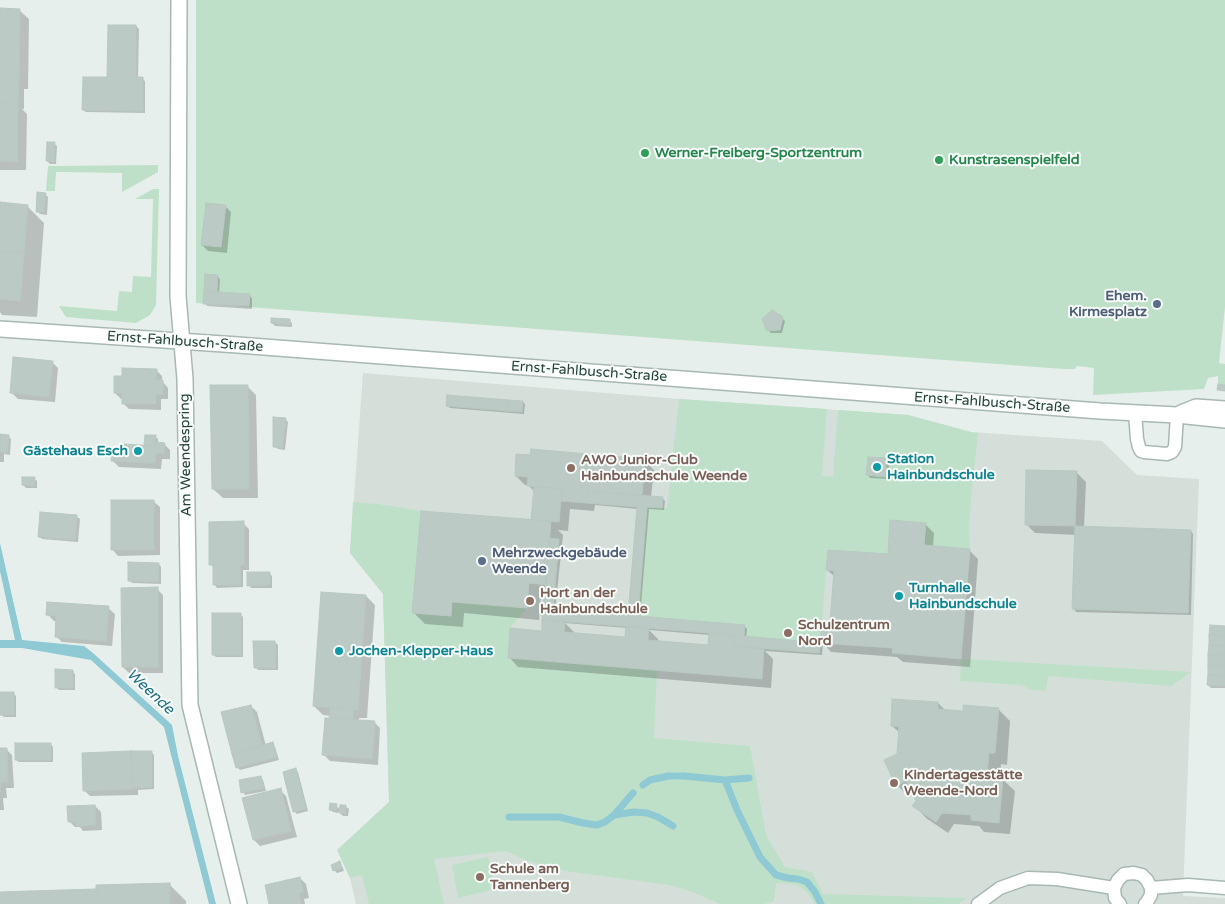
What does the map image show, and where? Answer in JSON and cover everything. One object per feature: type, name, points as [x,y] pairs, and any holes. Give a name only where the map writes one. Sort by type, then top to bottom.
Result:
[{"type":"street","name":"Am Weendespring","points":[[179,0],[178,296],[185,379],[190,705],[239,904]]},
{"type":"street","name":"Ernst-Fahlbusch-Straße","points":[[0,329],[182,341],[1225,420]]},
{"type":"street","name":"Ernst-Fahlbusch-Straße","points":[[1177,415],[1196,407],[1225,409]]},
{"type":"lane","points":[[1135,413],[1138,447],[1141,451],[1167,454],[1172,452],[1175,447],[1177,415]]},
{"type":"lane","points":[[1120,904],[1116,898],[1114,888],[1124,874],[1134,873],[1142,875],[1151,888],[1150,895],[1145,904]]},
{"type":"lane","points":[[978,904],[1000,888],[1028,878],[1057,879],[1114,888]]},
{"type":"lane","points":[[1151,888],[1188,886],[1225,888]]},
{"type":"shaded area","name":"Schulzentrum Nord","points":[[363,373],[679,399],[908,415],[971,432],[1102,441],[1137,475],[1199,479],[1183,896],[1225,898],[1225,904],[356,904],[350,878],[337,850],[389,802],[383,594],[350,553]]},
{"type":"green space","name":"Werner-Freiberg-Sportzentrum","points":[[196,0],[1225,0],[1225,307],[1219,363],[1225,364],[1225,385],[1218,384],[1218,376],[1208,378],[1204,389],[1093,395],[1094,368],[1077,366],[1075,369],[1063,369],[196,303]]},
{"type":"green space","points":[[158,165],[158,172],[122,192],[122,173],[64,172],[56,172],[55,191],[46,191],[48,166]]},
{"type":"green space","points":[[153,189],[159,189],[156,305],[150,315],[136,323],[66,317],[59,306],[117,311],[119,291],[132,292],[133,276],[151,277],[153,199],[135,199]]},
{"type":"green space","points":[[679,399],[827,409],[822,476],[833,477],[838,410],[908,415],[978,433],[969,526],[970,549],[924,545],[925,523],[891,520],[888,554],[828,550],[820,643],[744,636],[745,625],[638,616],[647,507],[667,508]]},
{"type":"green space","points":[[353,502],[421,511],[412,613],[451,616],[452,602],[527,608],[510,628],[657,670],[654,738],[750,746],[766,835],[785,867],[812,872],[823,894],[966,898],[958,904],[815,904],[809,895],[798,886],[776,883],[774,901],[764,904],[720,904],[690,891],[669,885],[565,871],[528,861],[506,851],[434,859],[444,904],[369,904],[362,875],[350,878],[337,850],[389,802],[383,594],[350,553]]},
{"type":"green space","points":[[961,659],[1191,672],[1171,686],[1048,676],[1046,691],[1032,690],[1021,685],[960,681]]},
{"type":"green space","points":[[488,857],[495,889],[458,898],[452,865]]},
{"type":"water","points":[[0,543],[22,640],[84,646],[172,725],[178,756],[216,904],[209,904],[164,727],[91,660],[22,648],[0,648],[0,640],[15,640],[0,571]]},
{"type":"building","points":[[0,8],[20,9],[19,80],[0,80]]},
{"type":"building","points":[[108,25],[136,25],[136,77],[107,77]]},
{"type":"building","points":[[83,77],[143,77],[143,111],[82,110]]},
{"type":"building","points":[[0,80],[19,80],[18,104],[0,103]]},
{"type":"building","points":[[0,103],[18,104],[18,162],[0,161]]},
{"type":"building","points":[[47,142],[55,142],[54,162],[46,161]]},
{"type":"building","points":[[37,192],[46,193],[44,212],[36,212]]},
{"type":"building","points":[[0,202],[28,205],[24,253],[0,251]]},
{"type":"building","points":[[206,203],[226,205],[221,247],[201,245]]},
{"type":"building","points":[[0,251],[24,253],[20,301],[0,299]]},
{"type":"building","points":[[205,274],[218,275],[217,292],[204,291]]},
{"type":"building","points":[[204,291],[250,294],[249,306],[203,304]]},
{"type":"building","points":[[772,310],[783,317],[780,330],[767,331],[762,319]]},
{"type":"building","points":[[271,318],[290,319],[290,325],[271,323]]},
{"type":"building","points":[[13,357],[53,361],[49,397],[10,393]]},
{"type":"building","points":[[122,368],[157,369],[156,380],[163,380],[163,394],[156,394],[156,404],[122,404],[122,393],[114,393],[114,376],[122,376]]},
{"type":"building","points":[[1218,384],[1225,385],[1225,391],[1217,390]]},
{"type":"building","points":[[210,385],[248,385],[249,489],[212,489]]},
{"type":"building","points":[[447,395],[508,400],[507,411],[446,406]]},
{"type":"building","points":[[508,400],[523,401],[522,412],[507,411]]},
{"type":"building","points":[[273,417],[286,418],[282,448],[273,447]]},
{"type":"building","points":[[0,434],[9,435],[7,453],[0,452]]},
{"type":"building","points":[[145,435],[156,435],[155,446],[144,445]]},
{"type":"building","name":"Gästehaus Esch","points":[[155,442],[165,443],[164,453],[156,453],[155,463],[111,461],[112,448],[124,449],[124,444],[155,446]]},
{"type":"building","points":[[531,449],[645,459],[642,495],[587,491],[586,503],[561,501],[562,489],[527,486],[528,477],[515,476],[516,454],[530,455]]},
{"type":"building","name":"Station Hainbundschule","points":[[868,457],[887,458],[885,477],[866,475]]},
{"type":"building","points":[[1026,470],[1077,471],[1075,526],[1025,525]]},
{"type":"building","points":[[22,477],[35,477],[34,486],[22,485]]},
{"type":"building","points":[[534,487],[562,489],[559,522],[531,520]]},
{"type":"building","points":[[587,491],[663,497],[662,508],[647,507],[638,616],[745,625],[744,636],[820,643],[819,653],[733,646],[734,635],[542,620],[549,538],[559,539],[553,609],[628,616],[637,507],[586,503]]},
{"type":"building","points":[[111,500],[154,500],[154,550],[111,550]]},
{"type":"building","name":"Mehrzweckgebäude Weende","points":[[421,511],[551,521],[546,585],[529,583],[527,608],[452,602],[451,616],[412,613]]},
{"type":"building","points":[[40,512],[77,515],[75,540],[38,537]]},
{"type":"building","name":"Turnhalle Hainbundschule","points":[[890,520],[926,523],[924,545],[970,549],[961,659],[892,653],[893,648],[820,643],[822,621],[830,622],[834,571],[826,570],[828,550],[888,554]]},
{"type":"building","points":[[244,521],[244,565],[209,565],[209,522]]},
{"type":"building","points":[[1075,526],[1191,530],[1188,613],[1072,609]]},
{"type":"building","points":[[128,562],[159,563],[158,582],[128,581]]},
{"type":"building","points":[[213,565],[240,565],[241,585],[213,585]]},
{"type":"building","points":[[247,572],[270,572],[270,585],[247,586]]},
{"type":"building","points":[[158,587],[158,667],[122,667],[121,588]]},
{"type":"building","name":"Jochen-Klepper-Haus","points":[[321,592],[366,595],[358,710],[313,706]]},
{"type":"building","points":[[47,602],[109,606],[106,641],[55,637],[56,616],[46,615]]},
{"type":"building","points":[[212,613],[241,613],[241,655],[212,655]]},
{"type":"building","points":[[542,620],[565,621],[564,632],[625,637],[626,626],[649,628],[648,640],[708,645],[709,633],[734,635],[733,646],[764,649],[762,679],[508,658],[510,628],[542,631]]},
{"type":"building","points":[[1210,625],[1225,626],[1225,636],[1209,635]]},
{"type":"building","points":[[1209,635],[1225,636],[1225,646],[1209,645]]},
{"type":"building","points":[[253,641],[275,641],[276,668],[254,668]]},
{"type":"building","points":[[1209,645],[1225,646],[1225,656],[1208,655]]},
{"type":"building","points":[[1208,655],[1225,656],[1225,666],[1208,665]]},
{"type":"building","points":[[1208,665],[1225,666],[1225,676],[1208,675]]},
{"type":"building","points":[[55,669],[73,670],[73,688],[55,688]]},
{"type":"building","points":[[1208,675],[1225,676],[1225,686],[1207,685]]},
{"type":"building","points":[[0,692],[14,692],[14,715],[0,715]]},
{"type":"building","points":[[892,699],[938,702],[938,709],[963,711],[963,705],[999,708],[995,753],[989,753],[987,776],[1003,778],[999,823],[971,820],[971,815],[942,813],[936,822],[912,806],[916,801],[906,781],[896,786],[884,760],[897,754],[899,727],[891,726]]},
{"type":"building","points":[[251,705],[262,746],[232,754],[221,712]]},
{"type":"building","points":[[330,707],[353,709],[353,719],[329,718]]},
{"type":"building","points":[[325,718],[375,721],[372,759],[322,755]]},
{"type":"building","points":[[273,742],[277,757],[236,768],[232,754]]},
{"type":"building","points":[[15,743],[51,743],[51,760],[15,760]]},
{"type":"building","points":[[0,748],[7,748],[8,782],[1,782],[1,792],[0,792]]},
{"type":"building","points":[[131,751],[132,789],[83,791],[82,753]]},
{"type":"building","points":[[131,751],[152,751],[152,787],[133,788]]},
{"type":"building","points":[[296,768],[298,777],[285,781],[283,772]]},
{"type":"building","points":[[261,776],[264,788],[241,793],[239,780]]},
{"type":"building","points":[[298,777],[306,809],[293,812],[285,781]]},
{"type":"building","points":[[281,788],[291,831],[253,840],[242,798]]},
{"type":"building","points":[[330,803],[337,804],[336,811],[329,810]]},
{"type":"building","points":[[95,805],[96,825],[76,826],[76,822],[68,822],[67,806]]},
{"type":"building","points":[[340,805],[346,805],[345,814],[339,813]]},
{"type":"building","points":[[340,861],[342,868],[333,871],[331,865]]},
{"type":"building","points":[[300,877],[303,892],[299,893],[301,904],[269,904],[265,885]]},
{"type":"building","points":[[170,883],[170,904],[96,904],[96,885]]},
{"type":"building","points":[[96,889],[96,904],[30,904],[30,891]]},
{"type":"building","points":[[30,891],[30,904],[0,904],[0,892]]},
{"type":"waterway","points":[[643,785],[650,780],[668,776],[725,780],[749,778]]},
{"type":"waterway","points":[[725,780],[760,857],[776,875],[807,882],[821,904]]},
{"type":"waterway","points":[[509,817],[559,817],[597,825],[614,815],[633,793]]},
{"type":"waterway","points":[[614,815],[634,812],[647,813],[673,826]]},
{"type":"place","name":"Werner-Freiberg-Sportzentrum","points":[[645,153]]},
{"type":"place","name":"Kunstrasenspielfeld","points":[[939,160]]},
{"type":"place","name":"Ehem. Kirmesplatz","points":[[1157,304]]},
{"type":"place","name":"Gästehaus Esch","points":[[138,451]]},
{"type":"place","name":"Station Hainbundschule","points":[[877,467]]},
{"type":"place","name":"AWO Junior-Club Hainbundschule Weende","points":[[571,468]]},
{"type":"place","name":"Mehrzweckgebäude Weende","points":[[482,561]]},
{"type":"place","name":"Turnhalle Hainbundschule","points":[[899,596]]},
{"type":"place","name":"Hort an der Hainbundschule","points":[[530,601]]},
{"type":"place","name":"Schulzentrum Nord","points":[[788,633]]},
{"type":"place","name":"Jochen-Klepper-Haus","points":[[339,651]]},
{"type":"place","name":"Kindertagesstätte Weende-Nord","points":[[894,783]]},
{"type":"place","name":"Schule am Tannenberg","points":[[480,877]]},
{"type":"water label","name":"Weende","points":[[150,692]]}]
